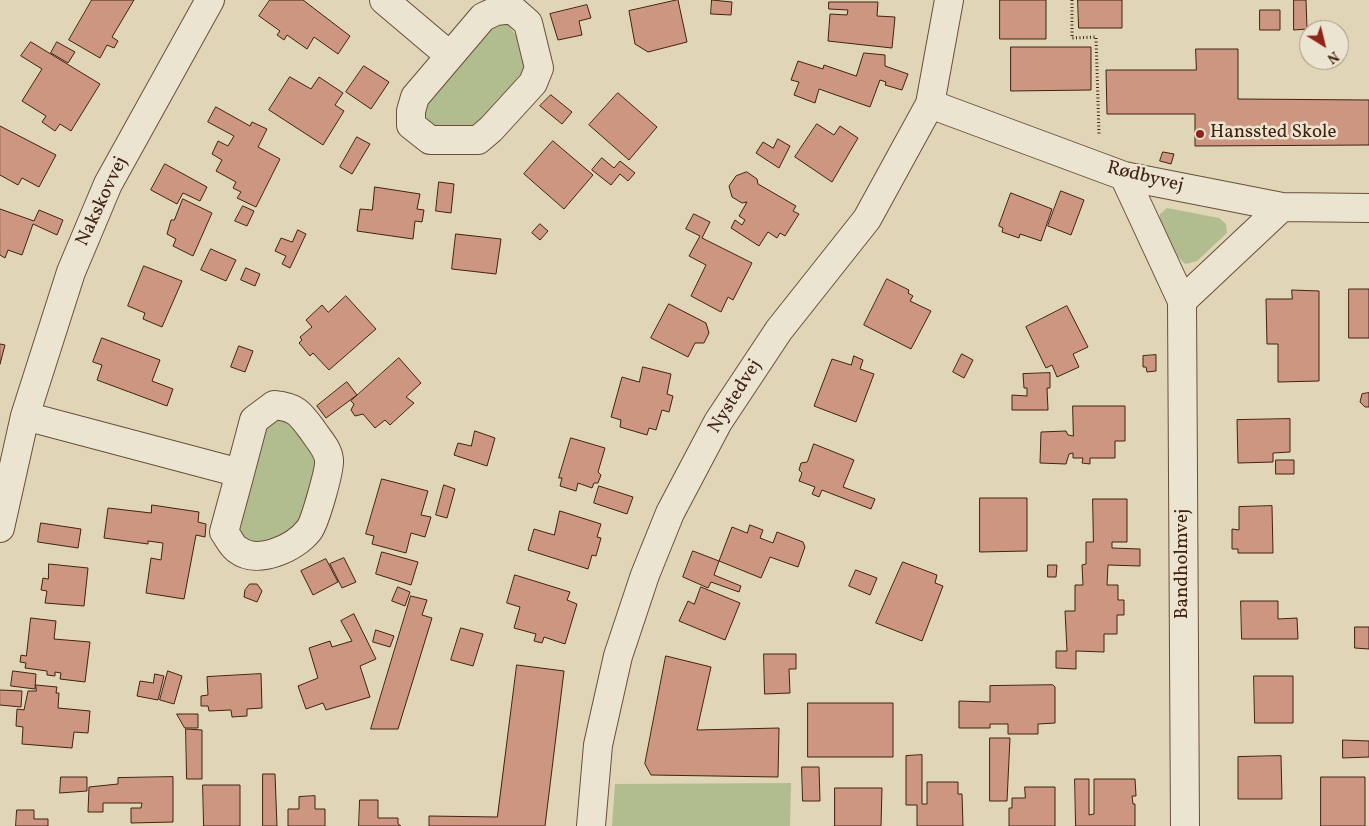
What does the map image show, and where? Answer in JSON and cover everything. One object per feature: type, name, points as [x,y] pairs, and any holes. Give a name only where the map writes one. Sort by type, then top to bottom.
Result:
[{"type":"street","name":"Nakskovvej","points":[[0,528],[25,416],[71,272],[108,184],[210,0]]},
{"type":"street","points":[[384,0],[450,55]]},
{"type":"street","name":"Nystedvej","points":[[591,826],[598,745],[618,656],[645,575],[670,513],[718,422],[779,330],[867,219],[930,104],[949,0]]},
{"type":"street","points":[[512,10],[528,24],[539,68],[533,83],[491,129],[478,140],[430,140],[411,125],[411,110],[415,97],[450,55],[483,17],[496,11],[512,10]]},
{"type":"street","name":"Rødbyvej","points":[[930,104],[1111,172],[1282,207],[1369,208]]},
{"type":"street","name":"Bandholmvej","points":[[1111,172],[1182,302],[1185,826]]},
{"type":"street","points":[[1182,302],[1282,207]]},
{"type":"street","points":[[274,405],[286,406],[300,412],[327,450],[330,462],[323,491],[310,529],[289,546],[257,557],[237,550],[224,532],[240,473],[254,420],[274,405]]},
{"type":"street","points":[[25,416],[240,473]]},
{"type":"path","points":[[1072,0],[1072,38],[1096,37],[1111,172]]},
{"type":"green space","points":[[506,23],[521,47],[526,69],[525,75],[480,126],[444,132],[429,124],[425,116],[424,99],[493,24]]},
{"type":"green space","points":[[1167,208],[1219,218],[1226,224],[1227,233],[1197,261],[1186,264],[1177,256],[1162,226],[1160,214]]},
{"type":"green space","points":[[281,419],[291,420],[318,456],[299,533],[272,541],[254,543],[247,540],[242,533],[239,523],[267,427]]},
{"type":"green space","points":[[791,783],[790,826],[612,826],[615,784]]},
{"type":"building","points":[[92,0],[134,0],[112,37],[118,41],[114,48],[107,45],[100,58],[69,40]]},
{"type":"building","points":[[270,0],[303,0],[350,36],[338,54],[314,37],[307,49],[287,35],[284,40],[277,35],[280,31],[259,16]]},
{"type":"building","points":[[678,0],[687,42],[648,52],[635,44],[629,11]]},
{"type":"building","points":[[712,0],[732,2],[731,15],[711,14]]},
{"type":"building","points":[[1000,0],[1046,0],[1046,39],[1000,39]]},
{"type":"building","points":[[1078,0],[1122,0],[1122,28],[1079,28]]},
{"type":"building","points":[[1294,0],[1306,0],[1307,20],[1299,20],[1299,30],[1294,30]]},
{"type":"building","points":[[829,2],[878,2],[877,16],[895,17],[892,48],[828,41],[830,14],[847,15],[848,10],[829,9]]},
{"type":"building","points":[[587,5],[591,18],[579,21],[582,35],[558,40],[550,14]]},
{"type":"building","points":[[1260,10],[1280,10],[1280,30],[1260,30]]},
{"type":"building","points":[[31,42],[100,84],[71,131],[60,124],[55,131],[42,122],[46,116],[22,101],[42,69],[21,56]]},
{"type":"building","points":[[57,42],[75,52],[68,63],[51,53]]},
{"type":"building","points":[[1011,47],[1091,47],[1091,90],[1011,91]]},
{"type":"building","points":[[1196,49],[1238,49],[1238,99],[1369,100],[1369,145],[1195,146],[1195,114],[1107,114],[1106,70],[1196,70]]},
{"type":"building","points":[[864,53],[885,55],[885,66],[908,74],[902,90],[885,85],[886,82],[880,80],[870,107],[819,89],[815,103],[794,95],[799,82],[791,80],[798,61],[823,69],[824,65],[856,76]]},
{"type":"building","points":[[364,66],[389,82],[371,109],[346,92]]},
{"type":"building","points":[[290,77],[311,89],[319,77],[343,93],[335,105],[344,111],[323,145],[269,110]]},
{"type":"building","points":[[618,93],[657,127],[629,160],[589,125]]},
{"type":"building","points":[[551,95],[572,112],[562,124],[540,106]]},
{"type":"building","points":[[216,107],[250,126],[252,122],[267,129],[258,147],[280,159],[256,207],[237,198],[241,192],[233,188],[236,182],[216,171],[222,160],[212,154],[218,141],[228,146],[234,136],[208,122]]},
{"type":"building","points":[[817,124],[834,135],[840,126],[858,138],[832,182],[795,157]]},
{"type":"building","points":[[0,126],[56,155],[39,187],[22,178],[18,185],[0,175]]},
{"type":"building","points":[[357,137],[370,144],[352,174],[340,167]]},
{"type":"building","points":[[778,139],[790,146],[779,168],[756,153],[763,142],[773,148]]},
{"type":"building","points":[[553,141],[593,175],[564,209],[524,174]]},
{"type":"building","points":[[1163,152],[1174,154],[1171,164],[1160,161]]},
{"type":"building","points":[[602,158],[614,168],[620,161],[635,173],[628,181],[620,174],[611,185],[592,170]]},
{"type":"building","points":[[165,164],[207,187],[200,201],[183,193],[177,204],[151,190]]},
{"type":"building","points":[[747,172],[757,179],[758,184],[796,206],[793,211],[799,214],[785,236],[780,233],[777,238],[768,232],[759,246],[731,228],[735,220],[742,225],[745,220],[739,216],[747,202],[742,203],[732,197],[729,186],[736,176]]},
{"type":"building","points":[[439,182],[454,184],[451,213],[436,211]]},
{"type":"building","points":[[375,187],[420,194],[417,209],[424,210],[422,222],[415,221],[413,239],[357,231],[360,209],[372,210]]},
{"type":"building","points":[[1061,191],[1084,200],[1071,235],[1048,226]]},
{"type":"building","points":[[1011,193],[1052,209],[1041,241],[1020,234],[1019,238],[1002,232],[1003,228],[999,226]]},
{"type":"building","points":[[183,199],[212,213],[193,256],[173,246],[176,239],[167,234],[171,220],[174,220]]},
{"type":"building","points":[[243,206],[254,211],[247,226],[235,221]]},
{"type":"building","points":[[0,209],[34,221],[39,210],[63,220],[57,235],[33,224],[22,255],[8,250],[5,258],[0,255]]},
{"type":"building","points":[[694,214],[710,222],[702,238],[752,263],[733,300],[728,297],[721,312],[691,296],[706,265],[689,256],[700,236],[686,229]]},
{"type":"building","points":[[540,224],[548,231],[540,240],[532,233]]},
{"type":"building","points":[[298,230],[306,234],[290,268],[282,264],[286,256],[275,251],[281,238],[292,242]]},
{"type":"building","points":[[456,234],[501,239],[496,274],[452,269]]},
{"type":"building","points":[[211,249],[236,260],[226,281],[201,270]]},
{"type":"building","points":[[144,266],[182,281],[162,327],[143,319],[145,313],[128,306]]},
{"type":"building","points":[[246,268],[260,274],[255,286],[241,280]]},
{"type":"building","points":[[887,279],[909,290],[908,293],[913,296],[910,301],[931,311],[911,349],[864,325]]},
{"type":"building","points":[[1349,289],[1369,289],[1369,338],[1349,338]]},
{"type":"building","points":[[1292,290],[1319,291],[1319,381],[1278,382],[1278,344],[1267,344],[1266,299],[1292,299]]},
{"type":"building","points":[[346,296],[376,329],[329,370],[313,353],[310,356],[299,343],[302,340],[300,337],[312,327],[306,320],[322,305],[328,312]]},
{"type":"building","points":[[669,304],[706,323],[709,333],[704,343],[695,343],[688,357],[651,338]]},
{"type":"building","points":[[1067,306],[1088,347],[1073,354],[1079,367],[1057,377],[1052,365],[1046,368],[1026,327]]},
{"type":"building","points":[[102,338],[160,360],[152,381],[173,389],[167,406],[97,380],[102,365],[93,362]]},
{"type":"building","points":[[0,344],[5,345],[0,364]]},
{"type":"building","points":[[239,346],[253,351],[245,372],[231,367]]},
{"type":"building","points":[[962,354],[973,360],[964,378],[953,372]]},
{"type":"building","points":[[1156,355],[1156,371],[1147,372],[1146,367],[1143,367],[1143,356]]},
{"type":"building","points":[[854,356],[863,360],[860,369],[874,374],[856,422],[814,406],[832,359],[851,365]]},
{"type":"building","points":[[399,358],[421,383],[406,397],[414,403],[390,425],[385,420],[375,428],[363,414],[355,416],[351,410],[354,404],[351,401]]},
{"type":"building","points":[[643,367],[671,374],[667,394],[673,396],[669,412],[662,410],[656,430],[649,428],[647,435],[620,427],[621,420],[611,417],[622,377],[639,382]]},
{"type":"building","points":[[1050,373],[1050,388],[1047,388],[1048,410],[1012,410],[1012,395],[1027,396],[1027,388],[1024,388],[1023,374]]},
{"type":"building","points":[[347,382],[357,395],[326,418],[317,406]]},
{"type":"building","points":[[1369,393],[1369,407],[1365,407],[1360,402],[1362,394]]},
{"type":"building","points":[[1073,406],[1125,406],[1125,441],[1115,441],[1115,458],[1090,458],[1090,464],[1082,463],[1083,458],[1073,458],[1073,453],[1069,454],[1066,464],[1040,463],[1041,432],[1066,431],[1068,435],[1073,436]]},
{"type":"building","points":[[1290,419],[1290,452],[1273,453],[1273,462],[1238,463],[1237,420]]},
{"type":"building","points":[[475,431],[495,438],[487,466],[454,455],[458,443],[471,446]]},
{"type":"building","points":[[571,438],[605,448],[598,472],[601,475],[598,483],[594,483],[592,488],[578,483],[576,491],[560,486],[562,478],[559,478]]},
{"type":"building","points":[[814,444],[854,460],[843,487],[875,499],[871,509],[822,490],[819,497],[812,494],[815,487],[799,481],[802,473],[799,470],[801,463],[807,462]]},
{"type":"building","points":[[1276,460],[1294,460],[1294,474],[1276,474]]},
{"type":"building","points":[[382,479],[428,491],[421,515],[431,517],[425,537],[411,533],[406,553],[372,544],[374,536],[366,534]]},
{"type":"building","points":[[444,485],[455,489],[447,518],[436,515]]},
{"type":"building","points":[[599,486],[633,497],[627,514],[594,503]]},
{"type":"building","points":[[980,498],[1027,498],[1027,551],[980,552]]},
{"type":"building","points":[[1093,499],[1127,499],[1127,542],[1112,542],[1112,548],[1140,549],[1140,566],[1108,565],[1107,585],[1118,585],[1118,600],[1124,600],[1124,615],[1117,615],[1117,634],[1104,634],[1104,652],[1076,651],[1076,669],[1056,668],[1056,651],[1067,651],[1065,611],[1075,611],[1075,585],[1083,585],[1082,565],[1086,564],[1086,542],[1093,542]]},
{"type":"building","points":[[152,505],[199,512],[198,522],[206,524],[205,537],[196,535],[184,599],[146,593],[151,558],[161,560],[163,543],[148,541],[148,544],[104,538],[108,508],[151,513]]},
{"type":"building","points":[[1272,506],[1273,553],[1238,553],[1238,549],[1232,549],[1232,529],[1239,530],[1239,507]]},
{"type":"building","points":[[560,511],[601,524],[597,537],[601,538],[596,556],[592,555],[588,569],[528,550],[534,529],[554,535]]},
{"type":"building","points":[[41,523],[81,529],[78,548],[38,542]]},
{"type":"building","points":[[750,525],[763,530],[760,538],[773,543],[777,532],[803,542],[805,547],[798,567],[770,557],[761,578],[719,561],[732,527],[747,533]]},
{"type":"building","points":[[693,551],[719,561],[714,575],[741,586],[739,592],[711,582],[708,588],[683,577]]},
{"type":"building","points":[[382,552],[418,562],[411,585],[376,574]]},
{"type":"building","points":[[344,558],[356,582],[342,588],[330,564]]},
{"type":"building","points":[[326,559],[338,582],[313,595],[301,571]]},
{"type":"building","points":[[903,562],[937,575],[935,583],[943,586],[922,641],[876,623]]},
{"type":"building","points":[[49,564],[88,568],[84,606],[45,603],[47,591],[41,590],[43,578],[48,579]]},
{"type":"building","points":[[1048,565],[1057,565],[1056,577],[1048,577]]},
{"type":"building","points":[[856,570],[877,578],[870,595],[849,586]]},
{"type":"building","points":[[515,575],[570,592],[567,600],[577,604],[565,644],[544,637],[542,643],[534,641],[536,634],[514,628],[520,607],[507,603]]},
{"type":"building","points":[[250,584],[257,584],[262,591],[257,602],[244,597],[245,590]]},
{"type":"building","points":[[398,587],[410,592],[405,606],[392,601]]},
{"type":"building","points":[[701,587],[740,603],[725,640],[679,621],[688,601],[694,604]]},
{"type":"building","points":[[411,596],[427,600],[422,615],[432,618],[398,729],[371,729]]},
{"type":"building","points":[[1241,601],[1278,601],[1278,619],[1297,618],[1298,639],[1242,639]]},
{"type":"building","points":[[354,614],[376,659],[360,666],[370,697],[326,710],[323,703],[306,709],[298,686],[318,678],[309,648],[330,641],[332,647],[352,641],[341,621]]},
{"type":"building","points":[[31,618],[56,621],[54,639],[90,642],[85,682],[60,679],[61,673],[55,672],[55,676],[47,675],[47,671],[25,668],[26,663],[20,662],[21,655],[26,656]]},
{"type":"building","points":[[1355,627],[1369,627],[1369,649],[1355,648]]},
{"type":"building","points":[[461,628],[483,634],[473,666],[451,660]]},
{"type":"building","points":[[376,630],[394,636],[390,647],[373,642]]},
{"type":"building","points":[[764,654],[796,654],[796,669],[789,669],[790,693],[765,694]]},
{"type":"building","points":[[666,656],[711,667],[697,730],[779,728],[778,777],[651,775],[645,764]]},
{"type":"building","points":[[517,665],[564,671],[545,826],[429,826],[429,816],[497,817]]},
{"type":"building","points":[[13,671],[36,674],[35,689],[11,686]]},
{"type":"building","points":[[168,671],[182,676],[174,704],[160,700]]},
{"type":"building","points":[[155,674],[164,676],[158,700],[137,696],[140,681],[153,683]]},
{"type":"building","points":[[261,674],[262,708],[247,709],[247,716],[232,717],[231,710],[209,711],[208,706],[201,706],[201,696],[208,695],[207,677]]},
{"type":"building","points":[[1254,676],[1293,676],[1293,723],[1255,723]]},
{"type":"building","points":[[36,685],[57,687],[56,693],[59,693],[58,708],[90,711],[88,733],[74,732],[72,748],[22,744],[23,727],[16,726],[17,709],[24,710],[28,691],[36,691]]},
{"type":"building","points":[[1053,685],[1055,687],[1055,723],[1038,724],[1038,734],[1008,734],[1008,724],[990,724],[990,728],[959,728],[959,701],[990,702],[990,686]]},
{"type":"building","points":[[0,690],[22,691],[21,707],[0,705]]},
{"type":"building","points":[[808,703],[893,703],[893,757],[808,757]]},
{"type":"building","points":[[177,714],[198,714],[198,728],[185,728]]},
{"type":"building","points":[[186,729],[202,730],[202,779],[187,779]]},
{"type":"building","points":[[990,738],[1010,738],[1007,801],[990,801]]},
{"type":"building","points":[[1343,740],[1369,741],[1369,757],[1343,758]]},
{"type":"building","points":[[922,755],[922,804],[927,804],[927,782],[958,782],[958,794],[962,794],[963,826],[917,826],[917,805],[906,805],[906,756]]},
{"type":"building","points":[[1281,756],[1282,799],[1238,799],[1238,757]]},
{"type":"building","points":[[802,767],[819,767],[820,801],[803,801]]},
{"type":"building","points":[[263,774],[275,774],[277,826],[263,826]]},
{"type":"building","points":[[61,777],[87,777],[87,791],[60,793]]},
{"type":"building","points":[[173,777],[173,822],[131,823],[131,808],[141,808],[142,803],[103,803],[103,812],[88,812],[89,787],[118,784],[118,778]]},
{"type":"building","points":[[1321,777],[1365,777],[1365,826],[1321,826]]},
{"type":"building","points":[[1075,779],[1089,779],[1089,815],[1094,814],[1094,779],[1135,779],[1136,796],[1132,796],[1133,804],[1135,804],[1135,826],[1076,826]]},
{"type":"building","points":[[203,785],[240,785],[240,826],[204,826]]},
{"type":"building","points":[[1025,787],[1055,787],[1055,826],[1009,826],[1009,808],[1012,808],[1012,798],[1025,798]]},
{"type":"building","points":[[835,788],[882,788],[881,826],[835,826]]},
{"type":"building","points":[[315,796],[315,809],[325,809],[325,826],[288,826],[288,809],[299,809],[299,797]]},
{"type":"building","points":[[360,800],[378,800],[378,818],[398,818],[398,824],[401,826],[359,826]]},
{"type":"building","points":[[17,810],[34,810],[34,819],[48,819],[48,826],[16,826]]},
{"type":"place","name":"Hanssted Skole","points":[[1200,134]]}]
